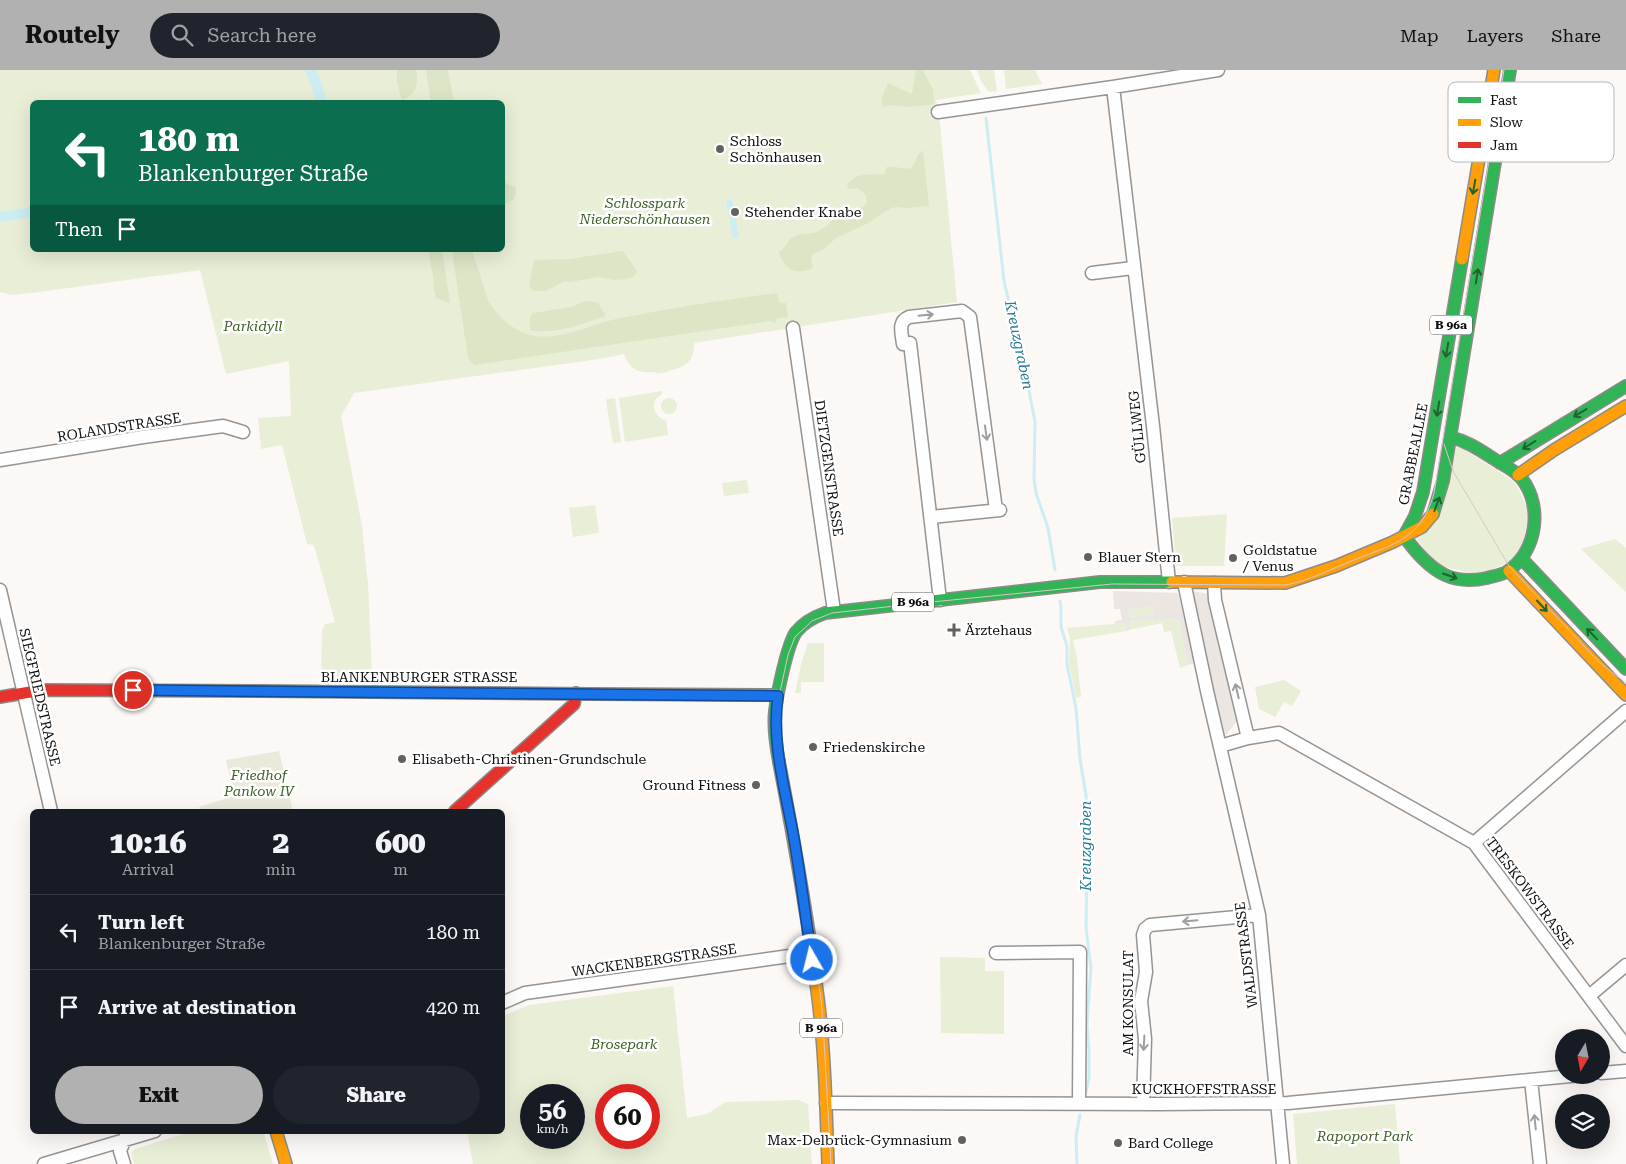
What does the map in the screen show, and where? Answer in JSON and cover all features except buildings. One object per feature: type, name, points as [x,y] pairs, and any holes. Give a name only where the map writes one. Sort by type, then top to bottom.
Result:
[{"type":"main road","name":"GRABBEALLEE","points":[[1404,536],[1420,502],[1479,162]]},
{"type":"main road","name":"B 96a","points":[[1450,436],[1495,162]]},
{"type":"main road","points":[[1500,463],[1626,386]]},
{"type":"main road","points":[[1518,475],[1554,450],[1626,406]]},
{"type":"main road","points":[[1433,434],[1450,436],[1463,439],[1518,475],[1528,488],[1535,516],[1532,537],[1522,559],[1500,575],[1474,580],[1445,575],[1426,561],[1404,536],[1424,526],[1433,514],[1440,494],[1450,436]]},
{"type":"main road","name":"B 96a","points":[[828,1164],[823,1042],[794,841],[776,746],[775,718],[778,696],[790,643],[797,630],[810,618],[838,611],[1100,582],[1273,584],[1297,580],[1382,547],[1404,536]]},
{"type":"main road","points":[[1522,559],[1626,668]]},
{"type":"main road","points":[[1508,571],[1626,695]]},
{"type":"main road","name":"BLANKENBURGER STRASSE","points":[[0,697],[23,692],[159,690],[778,696]]},
{"type":"main road","points":[[457,809],[574,704],[576,693]]},
{"type":"main road","points":[[277,1134],[286,1164]]},
{"type":"street","points":[[938,112],[1113,87],[1141,76],[1218,70]]},
{"type":"street","name":"GÜLLWEG","points":[[1113,87],[1153,426],[1169,582]]},
{"type":"street","points":[[1092,273],[1133,268]]},
{"type":"street","points":[[931,517],[998,510],[970,317],[962,311],[909,317],[903,319],[901,323],[903,344],[910,343],[940,600]]},
{"type":"street","name":"DIETZGENSTRASSE","points":[[793,328],[838,611]]},
{"type":"street","name":"ROLANDSTRASSE","points":[[0,460],[223,426],[243,432]]},
{"type":"street","name":"WALDSTRASSE","points":[[1184,582],[1259,915],[1283,1164]]},
{"type":"street","points":[[1214,583],[1215,600],[1248,738],[1220,746]]},
{"type":"street","name":"SIEGFRIEDSTRASSE","points":[[0,590],[51,809]]},
{"type":"street","points":[[1474,843],[1626,711]]},
{"type":"street","name":"TRESKOWSTRASSE","points":[[1248,738],[1279,733],[1474,843],[1626,1046]]},
{"type":"street","name":"AM KONSULAT","points":[[1143,1104],[1145,1039],[1141,1001],[1146,972],[1144,929],[1150,925],[1259,915]]},
{"type":"street","points":[[996,953],[1080,952],[1079,1103]]},
{"type":"street","name":"WACKENBERGSTRASSE","points":[[505,1002],[525,994],[811,953]]},
{"type":"street","points":[[1589,996],[1626,965]]},
{"type":"street","points":[[1610,1072],[1626,1071]]},
{"type":"street","name":"KUCKHOFFSTRASSE","points":[[826,1103],[1277,1103],[1555,1078]]},
{"type":"street","points":[[1531,1080],[1540,1164]]},
{"type":"street","points":[[44,1164],[126,1136]]},
{"type":"street","points":[[124,1164],[120,1151],[126,1136]]},
{"type":"green space","name":"Schlosspark Niederschönhausen","points":[[0,70],[970,70],[981,93],[936,100],[957,302],[694,343],[691,359],[688,363],[680,368],[657,374],[656,372],[636,370],[629,364],[624,354],[354,393],[341,416],[362,526],[368,584],[372,675],[321,677],[322,631],[325,624],[335,622],[314,545],[307,544],[282,445],[261,449],[258,418],[291,416],[289,361],[226,374],[200,270],[12,295],[0,292]]},
{"type":"green space","points":[[397,70],[416,70],[417,85],[411,95],[404,100],[402,100],[397,81]]},
{"type":"green space","points":[[426,70],[448,70],[454,100],[431,100]]},
{"type":"green space","points":[[916,70],[923,70],[933,90],[934,104],[910,107],[893,105],[882,107],[882,97],[888,83],[912,94]]},
{"type":"green space","points":[[977,70],[994,70],[997,91],[989,92],[981,81]]},
{"type":"green space","points":[[1004,70],[1035,70],[1042,84],[1006,89]]},
{"type":"green space","points":[[923,150],[929,206],[891,208],[868,223],[836,238],[824,249],[813,254],[811,259],[813,268],[796,271],[787,267],[779,252],[790,239],[797,235],[814,233],[826,227],[833,219],[854,212],[867,202],[866,195],[858,188],[849,189],[847,185],[851,181],[859,176],[884,174],[887,167],[912,168],[918,155]]},
{"type":"green space","points":[[505,182],[508,185],[515,186],[514,199],[505,204]]},
{"type":"green space","points":[[623,251],[637,271],[635,276],[614,280],[599,277],[570,282],[565,281],[546,291],[533,291],[529,286],[534,260],[569,259]]},
{"type":"green space","points":[[428,252],[442,252],[450,303],[436,298]]},
{"type":"green space","points":[[452,252],[473,252],[488,300],[500,317],[523,333],[541,337],[563,335],[636,315],[777,293],[780,303],[786,303],[788,317],[775,319],[776,323],[770,321],[474,365],[468,358]]},
{"type":"green space","points":[[589,301],[598,303],[606,316],[559,330],[530,330],[530,317],[533,313],[572,307]]},
{"type":"green space","points":[[662,391],[662,394],[655,400],[654,407],[657,415],[666,420],[668,435],[625,442],[619,398]]},
{"type":"green space","points":[[615,398],[621,442],[613,443],[606,401],[607,399]]},
{"type":"green space","points":[[666,398],[672,398],[677,403],[675,412],[666,414],[661,409],[661,403]]},
{"type":"green space","points":[[1459,446],[1512,480],[1529,511],[1523,545],[1509,562],[1480,575],[1436,565],[1417,539],[1453,451]]},
{"type":"green space","points":[[747,480],[749,493],[724,496],[722,483]]},
{"type":"green space","points":[[595,505],[599,533],[573,537],[569,508]]},
{"type":"green space","points":[[1227,514],[1224,566],[1176,566],[1172,518]]},
{"type":"green space","points":[[1615,539],[1626,548],[1626,592],[1581,549]]},
{"type":"green space","points":[[1153,607],[1154,614],[1129,617],[1128,610]]},
{"type":"green space","points":[[1155,619],[1155,621],[1178,619],[1188,665],[1180,668],[1171,631],[1164,632],[1162,623],[1129,630],[1128,622]]},
{"type":"green space","points":[[1125,623],[1126,631],[1073,640],[1081,697],[1076,698],[1069,663],[1070,638],[1067,628]]},
{"type":"green space","points":[[808,643],[824,643],[824,682],[801,682],[801,693],[795,693],[801,664]]},
{"type":"green space","points":[[1284,680],[1301,691],[1292,706],[1284,702],[1275,717],[1259,709],[1255,687]]},
{"type":"green space","name":"Friedhof Pankow IV","points":[[279,751],[293,809],[200,809],[199,807],[234,796],[226,760]]},
{"type":"green space","points":[[940,957],[985,958],[985,971],[1004,971],[1004,1034],[941,1033]]},
{"type":"green space","name":"Brosepark","points":[[673,986],[687,1118],[707,1114],[726,1102],[798,1100],[808,1104],[812,1164],[473,1164],[468,1134],[505,1134],[505,1015],[529,1005]]},
{"type":"green space","name":"Rapoport Park","points":[[1395,1104],[1400,1164],[1297,1164],[1293,1114]]},
{"type":"green space","points":[[183,1134],[264,1134],[273,1164],[134,1164],[131,1153],[135,1149]]},
{"type":"shaded area","points":[[1113,591],[1178,593],[1195,663],[1188,665],[1178,619],[1129,622],[1129,630],[1126,631],[1125,623],[1115,624],[1115,621],[1122,620],[1120,609],[1114,609]],"holes":[[[1153,607],[1154,614],[1130,617],[1128,610]]]},
{"type":"shaded area","points":[[1193,591],[1207,594],[1237,721],[1226,735],[1224,734]]},
{"type":"water","points":[[305,70],[317,70],[326,100],[315,100]]},
{"type":"water","points":[[732,199],[739,237],[733,238],[726,200]]},
{"type":"water","points":[[30,207],[30,217],[0,222],[0,212]]},
{"type":"waterway","name":"Kreuzgraben","points":[[986,118],[1004,281],[1017,327],[1035,422],[1034,479],[1036,493],[1048,528],[1055,570]]},
{"type":"waterway","name":"Kreuzgraben","points":[[1060,601],[1061,627],[1067,646],[1067,664],[1076,708],[1080,759],[1086,795],[1086,928],[1091,968],[1087,1024],[1089,1078],[1086,1092]]},
{"type":"waterway","name":"Kreuzgraben","points":[[1077,1164],[1076,1136],[1080,1115]]},
{"type":"tram line","points":[[1502,82],[1504,70]]},
{"type":"tram line","points":[[831,1164],[821,999],[796,839],[777,737],[780,692],[788,655],[795,637],[812,621],[832,613],[922,603],[1112,584],[1285,585],[1311,578],[1406,537],[1426,514],[1434,493],[1489,162]]},
{"type":"tram line","points":[[1444,444],[1453,471],[1509,566],[1600,663],[1626,683]]},
{"type":"traffic: fast","points":[[1508,82],[1510,70]]},
{"type":"traffic: fast","points":[[1433,514],[1443,481],[1495,162]]},
{"type":"traffic: fast","points":[[1404,536],[1415,516],[1423,492],[1462,259]]},
{"type":"traffic: fast","points":[[1500,463],[1626,386]]},
{"type":"traffic: fast","points":[[1404,536],[1417,553],[1433,568],[1450,577],[1471,580],[1495,576],[1508,571],[1518,562],[1531,540],[1534,528],[1533,502],[1529,490],[1522,479],[1512,470],[1478,449],[1450,437]]},
{"type":"traffic: fast","points":[[1522,559],[1626,669]]},
{"type":"traffic: fast","points":[[779,762],[774,717],[786,658],[796,632],[817,616],[825,613],[1100,582],[1172,582]]},
{"type":"traffic: fast","points":[[261,691],[591,694]]},
{"type":"traffic: slow","points":[[1492,82],[1494,70]]},
{"type":"traffic: slow","points":[[1462,259],[1478,162]]},
{"type":"traffic: slow","points":[[1518,475],[1554,450],[1626,406]]},
{"type":"traffic: slow","points":[[1172,582],[1285,583],[1336,566],[1393,542],[1422,527],[1433,514]]},
{"type":"traffic: slow","points":[[1509,571],[1626,695]]},
{"type":"traffic: slow","points":[[591,694],[777,695]]},
{"type":"traffic: slow","points":[[779,762],[810,939],[818,998],[824,1060],[828,1164]]},
{"type":"traffic: slow","points":[[277,1134],[286,1164]]},
{"type":"traffic: jam","points":[[0,697],[42,690],[261,691]]},
{"type":"traffic: jam","points":[[457,809],[574,704],[576,693]]},
{"type":"place","name":"Schloss Schönhausen","points":[[720,149]]},
{"type":"place","name":"Stehender Knabe","points":[[735,212]]},
{"type":"place","name":"Blauer Stern","points":[[1088,557]]},
{"type":"place","name":"Goldstatue / Venus","points":[[1233,558]]},
{"type":"place","name":"Ärztehaus","points":[[954,630]]},
{"type":"place","name":"Friedenskirche","points":[[813,747]]},
{"type":"place","name":"Elisabeth-Christinen-Grundschule","points":[[402,759]]},
{"type":"place","name":"Ground Fitness","points":[[756,785]]},
{"type":"place","name":"Max-Delbrück-Gymnasium","points":[[962,1140]]},
{"type":"place","name":"Bard College","points":[[1118,1143]]},
{"type":"route","points":[[133,690],[778,696],[775,718],[776,746],[794,841],[812,960]]},
{"type":"park label","name":"Parkidyll","points":[[253,326]]}]
